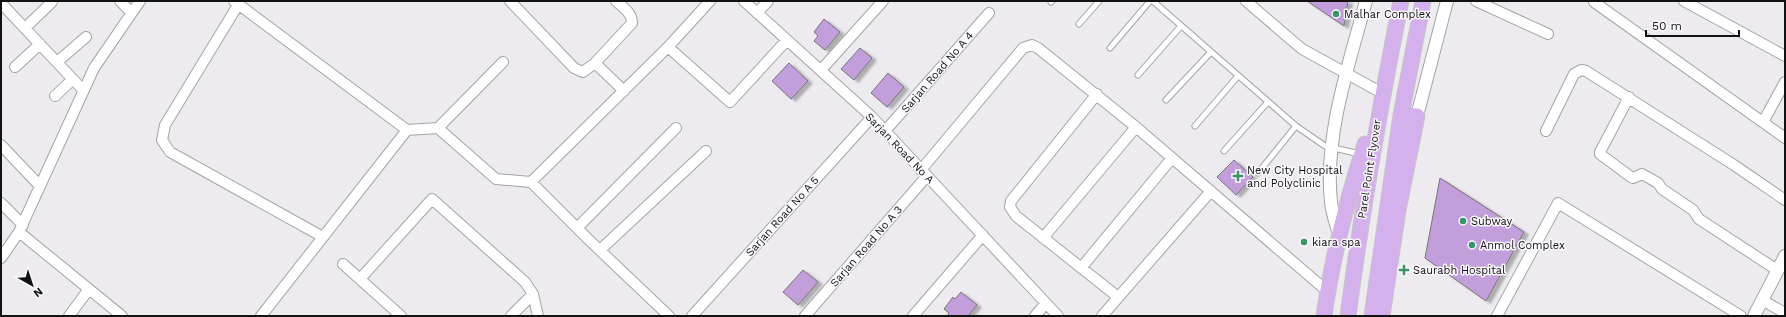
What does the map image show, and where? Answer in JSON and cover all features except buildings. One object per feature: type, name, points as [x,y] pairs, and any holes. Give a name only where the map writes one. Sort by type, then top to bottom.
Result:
[{"type":"main road","points":[[1324,316],[1328,291],[1350,193],[1382,93],[1401,1]]},
{"type":"main road","name":"Parel Point Flyover","points":[[1372,316],[1387,202],[1401,115],[1423,1]]},
{"type":"main road","name":"Parel Point Flyover","points":[[1348,316],[1365,193],[1382,93]]},
{"type":"main road","points":[[1382,316],[1398,210],[1417,116],[1401,115]]},
{"type":"street","points":[[120,1],[131,12]]},
{"type":"street","points":[[1,258],[21,229],[94,68],[140,1]]},
{"type":"street","points":[[510,1],[574,68],[583,72],[595,64],[632,23],[632,18],[616,1]]},
{"type":"street","points":[[532,182],[668,48],[710,1]]},
{"type":"street","name":"Sarjan Road No A","points":[[744,1],[872,117],[1058,316]]},
{"type":"street","points":[[757,13],[768,1]]},
{"type":"street","points":[[821,70],[883,1]]},
{"type":"street","points":[[1246,1],[1302,49],[1382,93]]},
{"type":"street","points":[[1340,236],[1330,202],[1331,148],[1346,74],[1366,1]]},
{"type":"street","points":[[1417,116],[1447,1]]},
{"type":"street","points":[[1476,1],[1548,34]]},
{"type":"street","points":[[25,28],[52,2]]},
{"type":"street","points":[[1594,2],[1785,138]]},
{"type":"street","points":[[1687,2],[1785,56]]},
{"type":"street","points":[[323,237],[170,152],[162,140],[165,125],[236,3],[407,130],[438,128],[503,62]]},
{"type":"street","points":[[2,5],[84,90]]},
{"type":"street","name":"Sarjan Road No A 4","points":[[885,131],[989,13]]},
{"type":"street","points":[[57,62],[86,36]]},
{"type":"street","points":[[668,48],[730,102],[788,40]]},
{"type":"street","points":[[15,67],[40,44]]},
{"type":"street","name":"Sarjan Road No A 3","points":[[805,316],[924,173],[1023,48],[1028,46],[1038,48],[1097,94]]},
{"type":"street","points":[[595,64],[624,92]]},
{"type":"street","points":[[1546,131],[1576,71],[1586,71],[1629,97],[1785,200]]},
{"type":"street","points":[[55,96],[73,80]]},
{"type":"street","points":[[1763,122],[1785,82]]},
{"type":"street","points":[[1118,297],[1013,214],[1010,205],[1097,94],[1328,291]]},
{"type":"street","points":[[1629,97],[1600,154],[1634,178],[1642,174],[1658,183],[1662,189],[1693,210],[1699,219],[1777,270]]},
{"type":"street","name":"Sarjan Road No A 5","points":[[692,316],[872,117]]},
{"type":"street","points":[[1043,238],[1136,127]]},
{"type":"street","points":[[438,128],[496,179],[532,182],[577,228],[669,316]]},
{"type":"street","points":[[577,228],[676,128]]},
{"type":"street","points":[[262,316],[407,130]]},
{"type":"street","points":[[1,145],[40,186]]},
{"type":"street","points":[[600,250],[706,151]]},
{"type":"street","points":[[1081,268],[1172,158]]},
{"type":"street","points":[[1102,316],[1211,191]]},
{"type":"street","points":[[360,279],[432,199],[524,282],[533,294],[538,316]]},
{"type":"street","points":[[1,203],[21,229],[122,316]]},
{"type":"street","points":[[1497,316],[1558,203],[1741,316]]},
{"type":"street","points":[[913,316],[983,235]]},
{"type":"street","points":[[1754,316],[1785,256]]},
{"type":"street","points":[[343,264],[402,316]]},
{"type":"street","points":[[69,316],[89,289]]},
{"type":"street","points":[[511,316],[533,294]]},
{"type":"street","points":[[1762,300],[1785,313]]},
{"type":"street","points":[[1036,316],[1046,304]]},
{"type":"lane","points":[[1079,24],[1099,1]]},
{"type":"lane","points":[[1110,48],[1151,1],[1296,126],[1325,146],[1362,155]]},
{"type":"lane","points":[[1138,75],[1181,26]]},
{"type":"lane","points":[[1166,100],[1211,52]]},
{"type":"lane","points":[[1195,126],[1238,76]]},
{"type":"lane","points":[[1224,151],[1268,102]]},
{"type":"lane","points":[[1258,173],[1296,126]]},
{"type":"place","name":"Malhar Complex","points":[[1336,14]]},
{"type":"place","name":"New City Hospital and Polyclinic","points":[[1238,176]]},
{"type":"place","name":"Subway","points":[[1463,221]]},
{"type":"place","name":"kiara spa","points":[[1304,242]]},
{"type":"place","name":"Anmol Complex","points":[[1472,245]]},
{"type":"place","name":"Saurabh Hospital","points":[[1404,270]]}]
